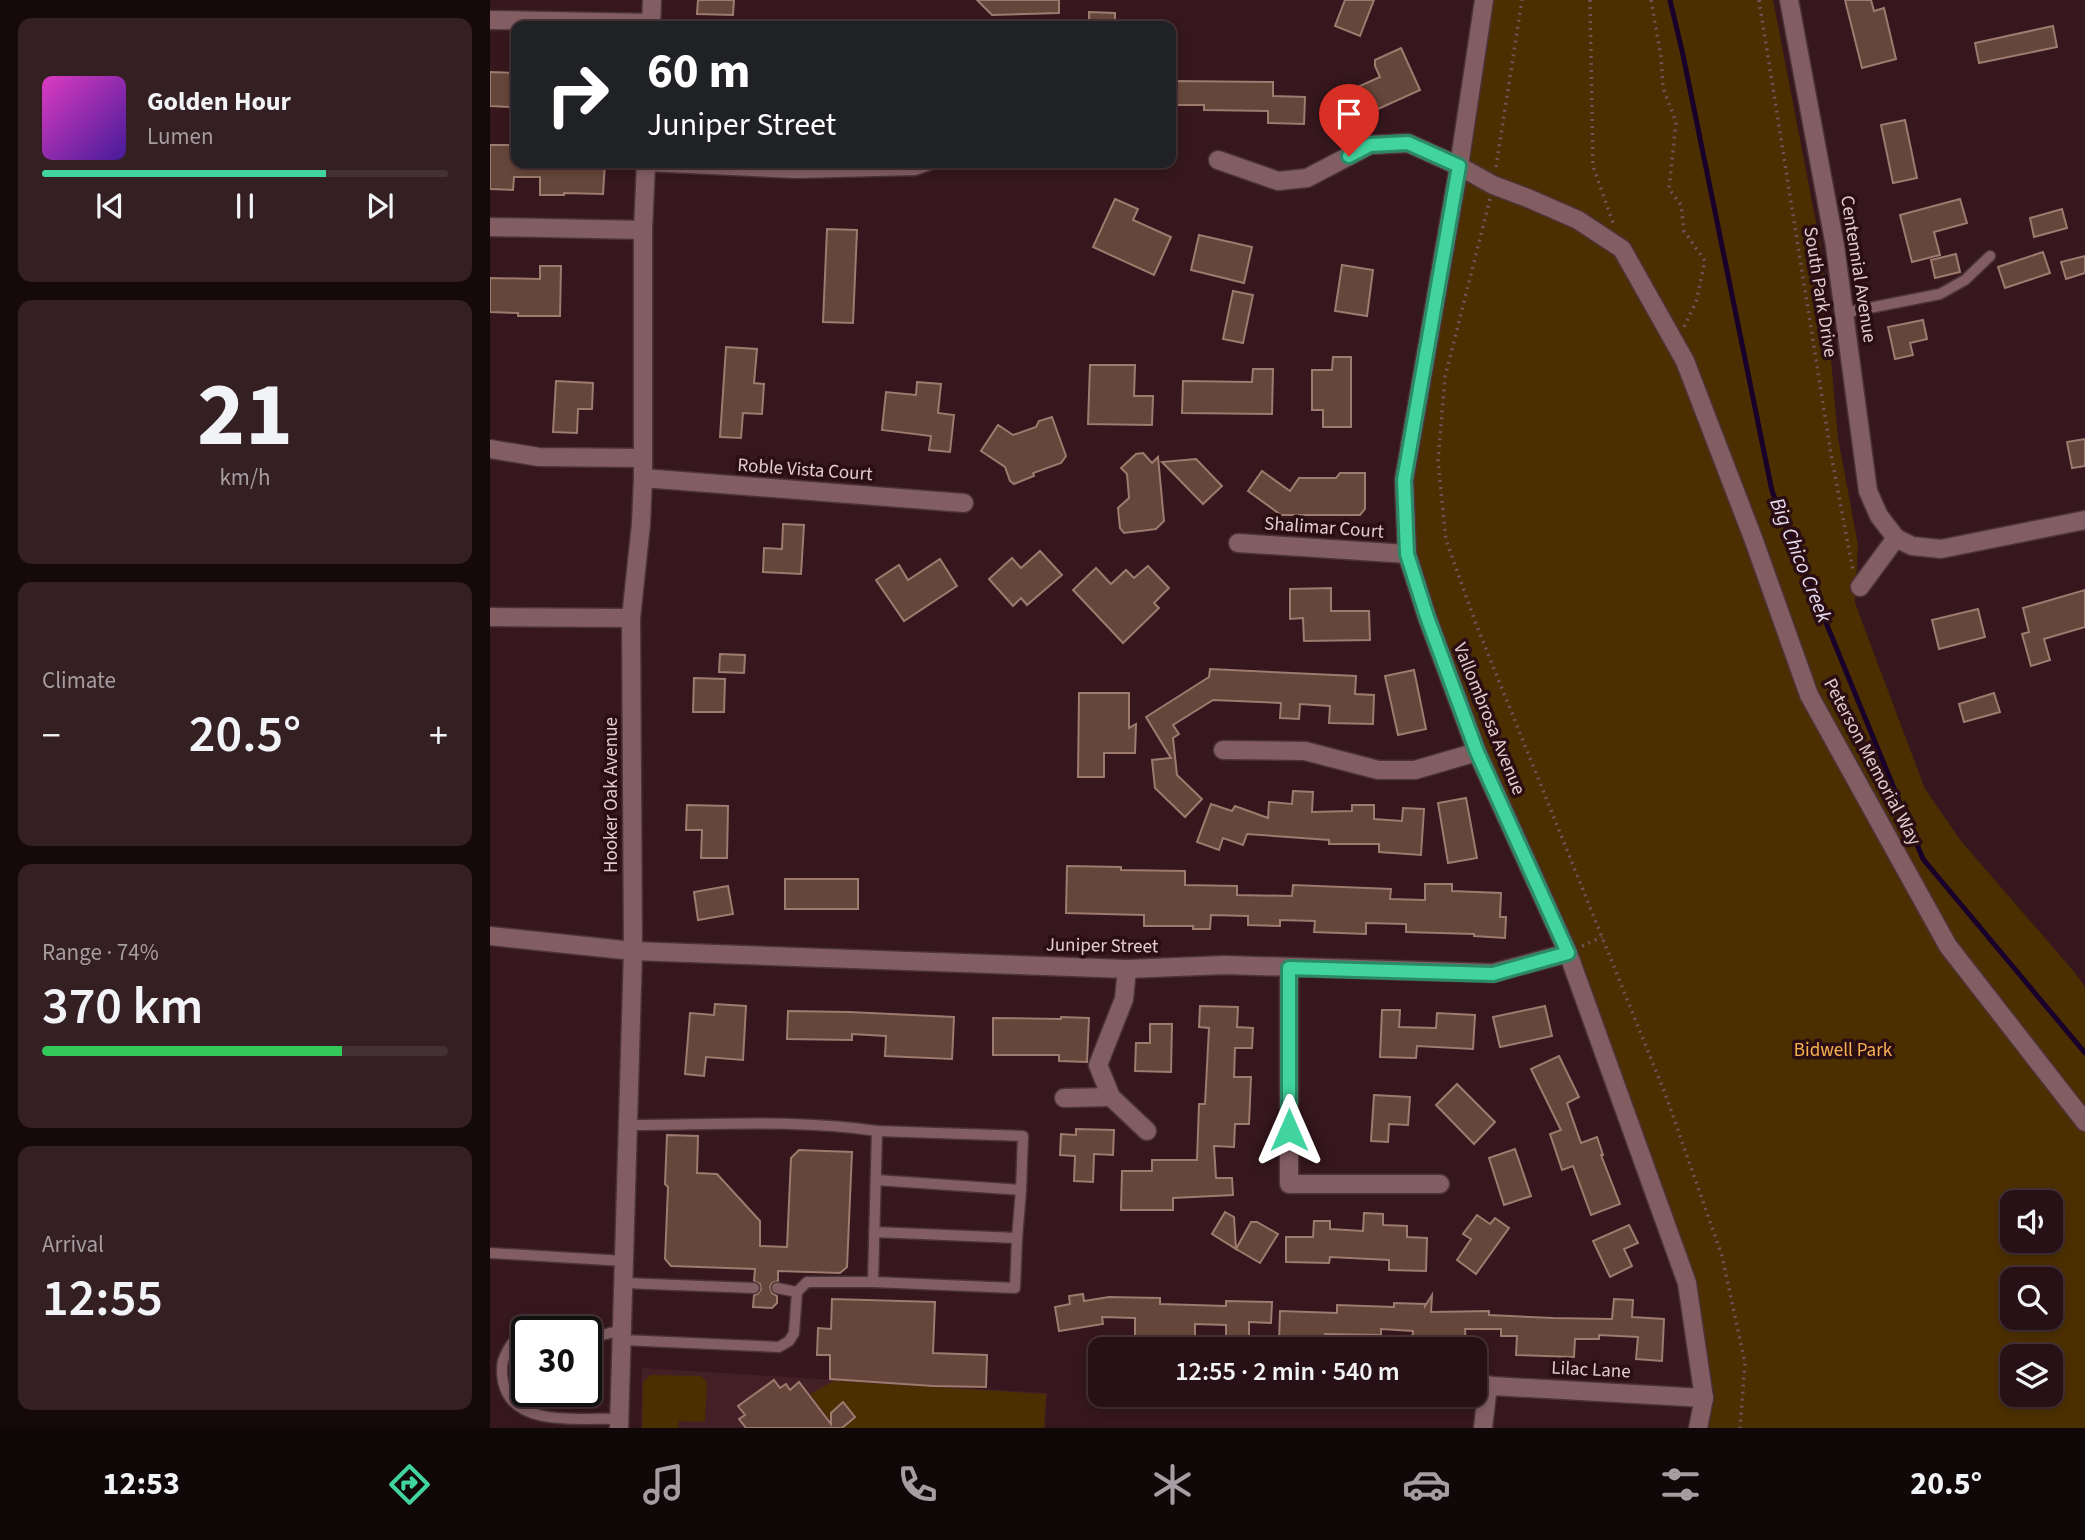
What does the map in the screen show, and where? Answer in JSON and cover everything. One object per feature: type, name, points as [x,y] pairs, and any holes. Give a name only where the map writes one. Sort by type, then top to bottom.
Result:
[{"type":"street","points":[[652,0],[652,21]]},
{"type":"street","name":"Vallombrosa Avenue","points":[[1484,0],[1459,166],[1404,480],[1407,554],[1427,617],[1477,752],[1568,953],[1687,1283],[1704,1398],[1698,1428]]},
{"type":"street","name":"Centennial Avenue","points":[[1789,0],[1835,246],[1868,491],[1879,516],[1896,538]]},
{"type":"street","points":[[490,20],[522,21]]},
{"type":"street","name":"Peterson Memorial Way","points":[[1218,160],[1278,181],[1307,177],[1370,145],[1408,143],[1493,185],[1578,220],[1622,249],[1685,361],[1753,538],[1809,695],[1948,946],[2085,1122]]},
{"type":"street","name":"Hooker Oak Avenue","points":[[620,1424],[633,951],[631,618],[643,478],[643,230],[646,168]]},
{"type":"street","points":[[490,227],[643,230]]},
{"type":"street","points":[[490,449],[538,457],[643,458]]},
{"type":"street","name":"Roble Vista Court","points":[[643,478],[964,502]]},
{"type":"street","points":[[1860,587],[1896,538],[1912,546],[1941,549],[2085,520]]},
{"type":"street","name":"Shalimar Court","points":[[1238,543],[1407,554]]},
{"type":"street","points":[[490,617],[631,618]]},
{"type":"street","points":[[1223,750],[1305,751],[1378,770],[1415,770],[1477,752]]},
{"type":"street","name":"Juniper Street","points":[[490,936],[633,951],[1127,969],[1226,965],[1493,974],[1568,953]]},
{"type":"street","points":[[1289,968],[1289,1184],[1440,1184]]},
{"type":"street","points":[[1127,969],[1124,999],[1098,1065],[1111,1097],[1147,1131]]},
{"type":"street","points":[[1064,1098],[1111,1097]]},
{"type":"street","name":"Lilac Lane","points":[[1487,1385],[1704,1398]]},
{"type":"street","points":[[1483,1407],[1483,1428]]},
{"type":"lane","points":[[713,168],[796,173],[921,168]]},
{"type":"lane","points":[[1844,313],[1940,293],[1965,280],[1990,256]]},
{"type":"lane","points":[[602,1335],[779,1347],[789,1341],[794,1333],[797,1292],[807,1282],[1015,1288],[1023,1136],[787,1125],[628,1125]]},
{"type":"lane","points":[[873,1282],[877,1131]]},
{"type":"lane","points":[[876,1180],[1021,1189]]},
{"type":"lane","points":[[874,1231],[1017,1238]]},
{"type":"lane","points":[[490,1252],[624,1261]]},
{"type":"lane","points":[[624,1283],[754,1288]]},
{"type":"lane","points":[[777,1288],[797,1292]]},
{"type":"lane","points":[[511,1344],[502,1366],[504,1386],[511,1401]]},
{"type":"lane","points":[[519,1407],[525,1412],[545,1418],[620,1424]]},
{"type":"path","points":[[1522,0],[1493,185],[1445,377],[1438,461],[1446,540],[1476,624],[1666,1096],[1722,1256],[1745,1363],[1740,1428]]},
{"type":"path","points":[[1590,0],[1593,166],[1622,249]]},
{"type":"path","points":[[1651,0],[1661,57],[1663,88],[1676,122],[1669,189],[1681,205],[1684,231],[1705,261],[1696,302],[1675,344]]},
{"type":"path","name":"South Park Drive","points":[[1759,0],[1831,454],[1851,568],[1860,587]]},
{"type":"shaded area","points":[[642,1368],[1047,1393],[1045,1428],[641,1428]]},
{"type":"green space","name":"Bidwell Park","points":[[1484,0],[1773,0],[1821,248],[1838,438],[1858,545],[1855,603],[1925,789],[1961,841],[2085,987],[2085,1428],[1699,1428],[1687,1283],[1568,953],[1477,752],[1407,554],[1404,480]]},
{"type":"green space","points":[[651,1375],[701,1376],[707,1383],[705,1422],[679,1421],[678,1428],[642,1428],[643,1382]]},
{"type":"green space","points":[[834,1381],[1046,1394],[1044,1428],[836,1428],[842,1423],[846,1426],[856,1417],[843,1402],[833,1410],[835,1414],[829,1419],[810,1394]]},
{"type":"building","points":[[698,0],[734,0],[733,15],[697,14]]},
{"type":"building","points":[[977,0],[1059,0],[1059,13],[992,15]]},
{"type":"building","points":[[1345,0],[1374,0],[1360,36],[1335,26]]},
{"type":"building","points":[[1845,0],[1871,0],[1874,11],[1884,8],[1896,59],[1862,68]]},
{"type":"building","points":[[1089,12],[1115,13],[1115,21],[1089,21]]},
{"type":"building","points":[[2053,26],[2057,47],[1979,63],[1975,43]]},
{"type":"building","points":[[1401,48],[1420,90],[1343,125],[1331,99],[1380,77],[1375,60]]},
{"type":"building","points":[[490,72],[511,73],[511,107],[490,106]]},
{"type":"building","points":[[1176,81],[1273,82],[1273,96],[1305,97],[1304,124],[1268,123],[1268,111],[1204,110],[1204,105],[1176,105]]},
{"type":"building","points":[[1905,120],[1917,178],[1893,183],[1881,125]]},
{"type":"building","points":[[490,145],[511,145],[511,168],[605,168],[603,194],[540,195],[540,177],[514,177],[513,190],[490,189]]},
{"type":"building","points":[[1115,199],[1138,209],[1133,220],[1171,237],[1154,275],[1093,247]]},
{"type":"building","points":[[1960,199],[1967,223],[1934,232],[1940,255],[1912,262],[1900,215]]},
{"type":"building","points":[[2062,209],[2067,228],[2034,237],[2030,218]]},
{"type":"building","points":[[827,229],[857,230],[853,323],[823,322]]},
{"type":"building","points":[[1199,235],[1252,247],[1244,283],[1191,270]]},
{"type":"building","points":[[2043,252],[2050,273],[2005,288],[1998,267]]},
{"type":"building","points":[[1956,254],[1960,272],[1935,278],[1931,260]]},
{"type":"building","points":[[2085,256],[2085,273],[2066,279],[2061,262]]},
{"type":"building","points":[[1342,265],[1373,270],[1367,316],[1335,311]]},
{"type":"building","points":[[540,266],[561,266],[560,316],[518,316],[518,313],[490,312],[490,278],[540,279]]},
{"type":"building","points":[[1233,291],[1253,295],[1243,343],[1223,339]]},
{"type":"building","points":[[1923,320],[1927,339],[1910,343],[1913,355],[1895,359],[1888,327]]},
{"type":"building","points":[[726,347],[757,349],[754,383],[764,384],[762,414],[743,413],[741,438],[720,437]]},
{"type":"building","points":[[1333,357],[1351,357],[1351,427],[1323,427],[1323,410],[1312,410],[1312,370],[1332,370]]},
{"type":"building","points":[[1090,365],[1135,365],[1134,396],[1153,396],[1152,425],[1088,424]]},
{"type":"building","points":[[1253,369],[1273,369],[1272,414],[1182,413],[1183,381],[1252,382]]},
{"type":"building","points":[[556,381],[593,383],[592,409],[578,409],[577,433],[553,432]]},
{"type":"building","points":[[917,382],[941,384],[938,413],[954,415],[950,452],[929,450],[931,436],[882,430],[886,392],[916,395]]},
{"type":"building","points":[[1052,417],[1066,456],[1061,463],[1033,473],[1034,476],[1014,484],[1010,481],[1005,467],[981,451],[998,425],[1013,435],[1036,427],[1039,421]]},
{"type":"building","points":[[2085,439],[2085,466],[2072,468],[2067,442]]},
{"type":"building","points":[[1143,453],[1152,463],[1158,457],[1164,521],[1156,529],[1124,533],[1120,528],[1118,508],[1129,498],[1127,474],[1121,468],[1136,454]]},
{"type":"building","points":[[1196,459],[1222,486],[1203,504],[1162,462]]},
{"type":"building","points":[[1262,471],[1290,491],[1299,478],[1336,478],[1340,473],[1365,473],[1365,509],[1360,515],[1281,515],[1248,491]]},
{"type":"building","points":[[783,524],[804,525],[801,574],[763,572],[764,548],[782,549]]},
{"type":"building","points":[[1040,551],[1062,575],[1027,605],[1021,598],[1013,606],[989,579],[1012,558],[1021,568]]},
{"type":"building","points":[[940,559],[957,586],[904,621],[876,580],[899,565],[908,580]]},
{"type":"building","points":[[1148,566],[1169,588],[1154,603],[1159,608],[1123,643],[1073,590],[1096,568],[1111,584],[1126,570],[1134,578]]},
{"type":"building","points":[[1331,588],[1331,611],[1369,611],[1370,640],[1304,641],[1303,618],[1290,619],[1290,589]]},
{"type":"building","points":[[2085,590],[2085,627],[2044,639],[2050,660],[2031,666],[2022,634],[2029,632],[2023,608]]},
{"type":"building","points":[[1978,609],[1985,637],[1939,649],[1932,620]]},
{"type":"building","points":[[720,654],[745,655],[744,673],[719,672]]},
{"type":"building","points":[[1210,669],[1356,676],[1355,694],[1374,695],[1373,724],[1329,723],[1330,706],[1300,704],[1299,719],[1280,718],[1281,703],[1213,700],[1173,725],[1179,734],[1173,738],[1177,775],[1202,799],[1185,817],[1155,788],[1152,760],[1171,758],[1146,717],[1209,677]]},
{"type":"building","points":[[1414,670],[1426,729],[1398,735],[1385,676]]},
{"type":"building","points":[[694,678],[725,679],[724,712],[693,712]]},
{"type":"building","points":[[1079,693],[1129,693],[1129,728],[1136,724],[1135,753],[1104,753],[1104,777],[1078,777]]},
{"type":"building","points":[[1994,693],[2000,712],[1964,722],[1959,704]]},
{"type":"building","points":[[1293,791],[1313,792],[1312,812],[1352,811],[1352,805],[1374,805],[1374,819],[1402,821],[1403,808],[1424,809],[1421,855],[1379,852],[1379,844],[1329,844],[1329,840],[1247,834],[1243,845],[1223,838],[1219,850],[1197,842],[1211,804],[1232,811],[1235,806],[1268,818],[1269,802],[1292,804]]},
{"type":"building","points":[[1466,798],[1477,858],[1448,863],[1438,803]]},
{"type":"building","points":[[687,805],[728,806],[727,858],[701,858],[702,830],[686,830]]},
{"type":"building","points":[[1067,866],[1185,871],[1185,885],[1237,886],[1237,895],[1292,896],[1293,885],[1391,889],[1390,899],[1425,900],[1425,884],[1452,884],[1452,891],[1501,893],[1500,917],[1506,917],[1505,938],[1474,934],[1406,932],[1406,924],[1366,923],[1366,934],[1314,932],[1315,921],[1280,920],[1280,926],[1248,925],[1248,916],[1211,915],[1210,929],[1193,929],[1193,926],[1144,926],[1144,915],[1066,913]]},
{"type":"building","points":[[785,879],[858,879],[858,909],[785,909]]},
{"type":"building","points":[[728,886],[733,914],[698,920],[694,892]]},
{"type":"building","points":[[715,1004],[746,1006],[743,1060],[706,1057],[704,1076],[685,1074],[690,1013],[714,1015]]},
{"type":"building","points":[[1200,1006],[1238,1007],[1237,1027],[1253,1028],[1252,1048],[1235,1048],[1234,1077],[1251,1077],[1249,1124],[1235,1124],[1234,1147],[1214,1146],[1216,1178],[1232,1178],[1233,1195],[1173,1198],[1173,1210],[1121,1210],[1122,1171],[1152,1171],[1152,1160],[1197,1160],[1199,1104],[1205,1104],[1209,1028],[1199,1027]]},
{"type":"building","points":[[1545,1006],[1552,1036],[1500,1047],[1493,1017]]},
{"type":"building","points":[[1382,1010],[1400,1010],[1399,1027],[1436,1028],[1437,1013],[1475,1015],[1473,1049],[1417,1046],[1416,1058],[1380,1057]]},
{"type":"building","points":[[788,1011],[954,1017],[952,1059],[885,1056],[886,1036],[852,1034],[852,1040],[787,1039]]},
{"type":"building","points":[[993,1018],[1089,1018],[1087,1062],[1059,1061],[1059,1055],[993,1055]]},
{"type":"building","points":[[1150,1024],[1172,1024],[1171,1072],[1135,1071],[1136,1043],[1150,1043]]},
{"type":"building","points":[[1559,1056],[1579,1097],[1567,1103],[1581,1143],[1597,1137],[1620,1204],[1591,1215],[1573,1166],[1562,1170],[1550,1134],[1561,1130],[1531,1069]]},
{"type":"building","points":[[1457,1084],[1495,1122],[1474,1144],[1436,1105]]},
{"type":"building","points":[[1374,1095],[1410,1097],[1408,1125],[1389,1124],[1388,1142],[1371,1141]]},
{"type":"building","points":[[1076,1129],[1114,1130],[1113,1155],[1094,1154],[1093,1182],[1074,1181],[1075,1156],[1060,1155],[1061,1134],[1076,1135]]},
{"type":"building","points":[[667,1135],[698,1136],[697,1173],[717,1174],[760,1221],[760,1246],[787,1247],[791,1158],[799,1150],[852,1152],[847,1267],[840,1273],[778,1271],[778,1281],[770,1287],[772,1293],[777,1296],[777,1303],[772,1308],[753,1307],[754,1295],[761,1289],[760,1284],[754,1281],[755,1269],[671,1266],[665,1259]]},
{"type":"building","points":[[1515,1149],[1531,1196],[1504,1205],[1489,1158]]},
{"type":"building","points":[[1225,1212],[1234,1217],[1236,1249],[1212,1234]]},
{"type":"building","points":[[1364,1213],[1383,1214],[1383,1225],[1407,1226],[1407,1237],[1427,1238],[1426,1271],[1389,1270],[1389,1260],[1330,1257],[1329,1263],[1286,1262],[1286,1237],[1313,1237],[1314,1221],[1330,1221],[1330,1229],[1363,1231]]},
{"type":"building","points":[[1477,1215],[1490,1224],[1495,1218],[1509,1228],[1476,1274],[1457,1260],[1471,1239],[1463,1234]]},
{"type":"building","points":[[1251,1222],[1257,1222],[1278,1234],[1260,1263],[1236,1249]]},
{"type":"building","points":[[1629,1225],[1638,1243],[1624,1249],[1632,1266],[1610,1277],[1593,1241]]},
{"type":"building","points":[[1083,1294],[1084,1301],[1109,1297],[1160,1298],[1160,1304],[1226,1306],[1226,1301],[1272,1302],[1271,1323],[1249,1322],[1249,1337],[1226,1337],[1226,1325],[1195,1324],[1195,1337],[1135,1337],[1135,1318],[1102,1317],[1103,1324],[1059,1331],[1055,1307],[1070,1304],[1069,1296]]},
{"type":"building","points":[[1432,1295],[1431,1312],[1489,1311],[1489,1315],[1612,1319],[1614,1299],[1633,1300],[1632,1317],[1664,1319],[1662,1361],[1636,1359],[1638,1337],[1599,1335],[1599,1339],[1575,1339],[1574,1357],[1516,1355],[1517,1336],[1501,1336],[1501,1329],[1465,1329],[1465,1337],[1413,1337],[1413,1331],[1381,1329],[1381,1335],[1279,1337],[1280,1311],[1337,1313],[1337,1305],[1394,1307],[1394,1303],[1425,1306]]},
{"type":"building","points":[[832,1299],[935,1302],[933,1353],[987,1355],[986,1387],[830,1379],[830,1355],[817,1355],[818,1328],[831,1329]]},
{"type":"building","points":[[774,1380],[780,1388],[786,1384],[790,1390],[799,1382],[831,1424],[831,1413],[843,1402],[855,1417],[842,1428],[746,1428],[739,1419],[745,1415],[738,1406]]},
{"type":"waterway","name":"Big Chico Creek","points":[[1670,0],[1772,491],[1923,859],[2085,1053]]},
{"type":"route","points":[[1289,1130],[1289,968],[1493,974],[1568,953],[1477,752],[1427,617],[1407,554],[1404,480],[1459,166],[1408,143],[1370,145],[1349,156]]}]
